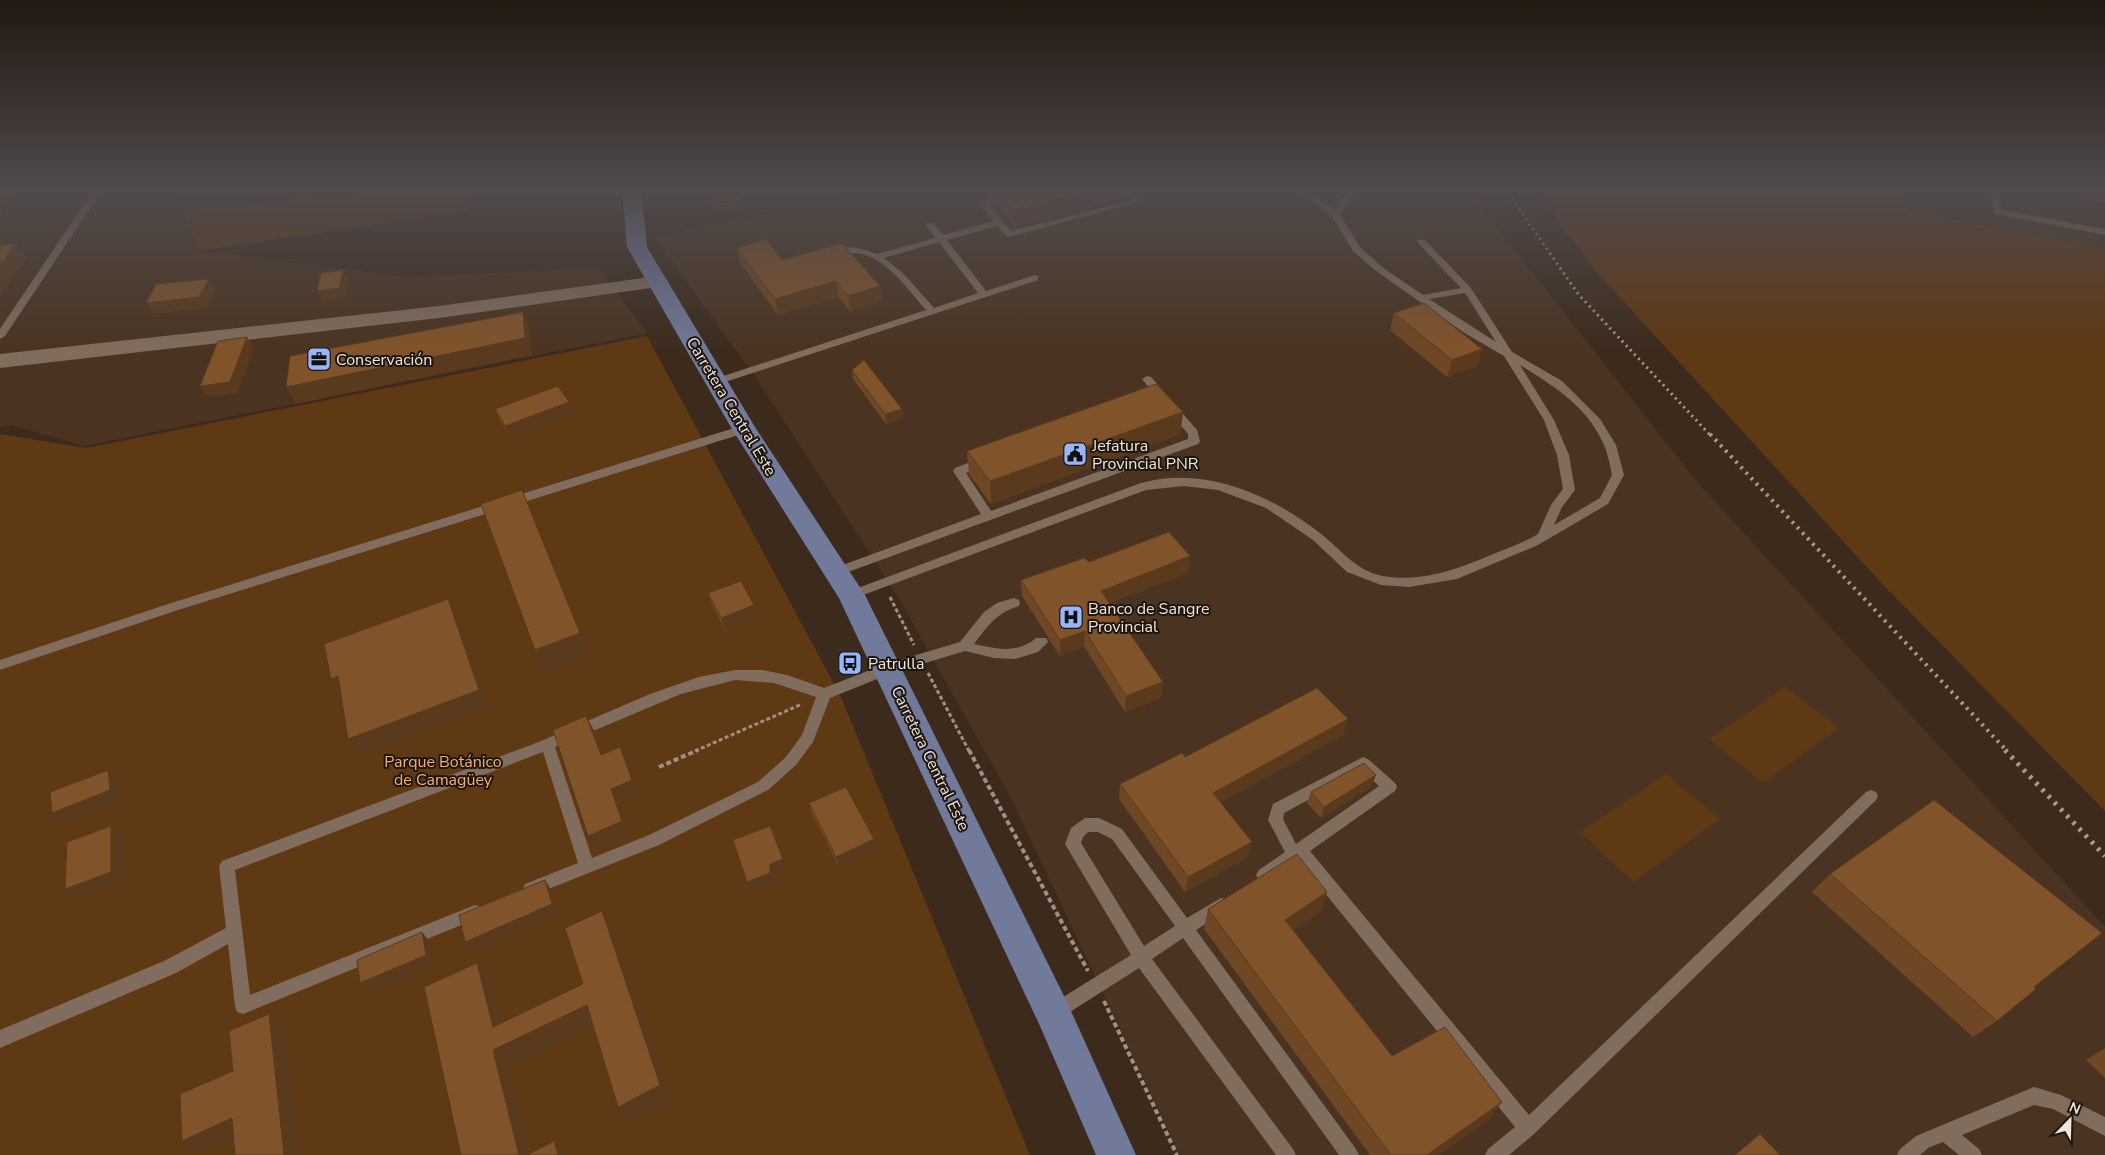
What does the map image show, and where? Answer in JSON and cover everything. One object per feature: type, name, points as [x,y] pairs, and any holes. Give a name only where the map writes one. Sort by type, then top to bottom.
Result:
[{"type":"main road","name":"Carretera Central Este","points":[[637,243],[637,247],[718,381],[744,429],[843,584],[888,669],[1053,1013],[1116,1155]]},
{"type":"street","points":[[0,361],[420,314],[658,282]]},
{"type":"lane","points":[[0,336],[63,243]]},
{"type":"lane","points":[[880,256],[927,243]]},
{"type":"lane","points":[[944,243],[984,294]]},
{"type":"lane","points":[[843,584],[882,583],[1145,486],[1184,482],[1219,486],[1270,505],[1316,537],[1351,569],[1381,580],[1409,582],[1453,576],[1543,536],[1604,501],[1618,475],[1610,445],[1596,421],[1579,402],[1558,383],[1467,330],[1420,298],[1379,269],[1356,249],[1352,243]]},
{"type":"lane","points":[[1422,243],[1468,290],[1549,420],[1563,455],[1569,490],[1556,505],[1543,536]]},
{"type":"lane","points":[[820,254],[846,248],[858,249],[880,256],[932,311]]},
{"type":"lane","points":[[718,381],[1035,278]]},
{"type":"lane","points":[[1420,298],[1468,290]]},
{"type":"lane","points":[[843,584],[989,517],[1194,441],[1193,433],[1155,396],[1147,380]]},
{"type":"lane","points":[[0,666],[173,607],[744,429]]},
{"type":"lane","points":[[989,517],[959,471],[995,457]]},
{"type":"lane","points":[[965,646],[989,615],[1002,606],[1014,603]]},
{"type":"lane","points":[[488,907],[243,1006],[227,866],[547,744],[676,691],[723,676],[767,675],[792,680],[824,694],[888,669],[965,646],[986,652],[1015,654],[1034,650],[1041,642]]},
{"type":"lane","points":[[515,896],[654,840],[763,786],[791,761],[808,738],[824,694]]},
{"type":"lane","points":[[547,744],[587,866]]},
{"type":"lane","points":[[1248,886],[1297,852],[1390,788],[1363,763],[1278,809],[1275,820],[1297,852],[1528,1128]]},
{"type":"lane","points":[[1494,1155],[1528,1128],[1870,796]]},
{"type":"lane","points":[[1287,1155],[1142,957],[1073,844],[1076,833],[1085,825],[1099,825],[1117,834],[1350,1155]]},
{"type":"lane","points":[[1053,1013],[1186,929],[1232,897]]},
{"type":"lane","points":[[0,1039],[170,967],[234,933]]},
{"type":"lane","points":[[1906,1155],[1922,1142],[2034,1096],[2055,1101],[2105,1126]]},
{"type":"lane","points":[[1946,1133],[1973,1155]]},
{"type":"path","points":[[882,583],[1028,862],[1096,985],[1177,1155]]},
{"type":"path","points":[[659,768],[824,694]]},
{"type":"shaded area","points":[[0,243],[195,243],[199,251],[411,277],[598,268],[648,333],[84,446],[12,425],[0,427]]},
{"type":"shaded area","points":[[658,243],[1509,243],[1697,482],[2105,927],[2105,1155],[1180,1155],[1010,796],[898,597],[757,379]]},
{"type":"shaded area","points":[[2078,243],[2105,243],[2105,248]]},
{"type":"green space","points":[[195,243],[253,243],[199,251]]},
{"type":"green space","points":[[1575,243],[2078,243],[2105,248],[2105,811],[1885,587],[1593,268]]},
{"type":"green space","name":"Parque Botánico de Camagüey","points":[[647,336],[841,697],[1030,1155],[0,1155],[0,434],[87,448]]},
{"type":"green space","points":[[1785,687],[1839,728],[1763,783],[1709,739]]},
{"type":"green space","points":[[1666,774],[1720,819],[1634,882],[1580,832]]},
{"type":"building","points":[[16,243],[0,266],[0,245]]},
{"type":"building","points":[[753,243],[769,243],[782,260],[842,243],[880,286],[848,296],[836,281],[775,299],[737,248]]},
{"type":"building","points":[[343,270],[339,288],[317,291],[321,273]]},
{"type":"building","points":[[209,279],[199,297],[146,303],[156,284]]},
{"type":"building","points":[[1424,303],[1482,349],[1452,360],[1394,313]]},
{"type":"building","points":[[523,312],[525,338],[286,387],[290,356]]},
{"type":"building","points":[[247,337],[230,382],[200,386],[218,341]]},
{"type":"building","points":[[864,360],[902,409],[885,414],[852,370]]},
{"type":"building","points":[[1156,384],[1183,412],[990,481],[967,451]]},
{"type":"building","points":[[558,386],[569,402],[505,426],[495,409]]},
{"type":"building","points":[[522,490],[580,633],[535,650],[481,504]]},
{"type":"building","points":[[1169,532],[1190,556],[1101,591],[1163,682],[1126,696],[1085,631],[1060,640],[1021,580],[1084,558],[1089,562]]},
{"type":"building","points":[[741,581],[754,605],[721,618],[708,593]]},
{"type":"building","points":[[448,599],[479,690],[348,739],[338,676],[331,679],[324,644]]},
{"type":"building","points":[[1317,688],[1348,719],[1213,793],[1252,842],[1188,877],[1120,784],[1182,753],[1185,757]]},
{"type":"building","points":[[586,716],[601,755],[620,747],[632,780],[611,789],[622,821],[588,836],[553,730]]},
{"type":"building","points":[[1364,763],[1376,775],[1324,807],[1311,792]]},
{"type":"building","points":[[108,770],[110,790],[52,813],[50,792]]},
{"type":"building","points":[[846,787],[874,839],[836,857],[809,803]]},
{"type":"building","points":[[1934,800],[2102,933],[2034,987],[2036,989],[1997,1021],[1830,874]]},
{"type":"building","points":[[111,826],[111,872],[65,889],[67,842]]},
{"type":"building","points":[[770,826],[783,859],[770,864],[770,873],[747,882],[733,840]]},
{"type":"building","points":[[1297,854],[1327,892],[1285,920],[1392,1056],[1445,1027],[1502,1102],[1427,1155],[1391,1155],[1208,909]]},
{"type":"building","points":[[545,880],[552,904],[465,942],[459,915]]},
{"type":"building","points":[[602,911],[660,1085],[618,1107],[587,1005],[493,1050],[519,1155],[461,1155],[424,987],[477,963],[493,1027],[583,984],[565,928]]},
{"type":"building","points":[[422,932],[426,955],[360,983],[357,960]]},
{"type":"building","points":[[269,1014],[284,1155],[235,1155],[232,1118],[182,1141],[180,1094],[233,1071],[229,1031]]},
{"type":"building","points":[[1760,1134],[1780,1155],[1735,1155]]},
{"type":"building","points":[[554,1141],[558,1155],[527,1155]]},
{"type":"railway","points":[[1543,243],[1579,295],[1711,436]]},
{"type":"railway","points":[[1710,434],[2007,751]]},
{"type":"railway","points":[[2005,750],[2105,856]]},
{"type":"place","name":"Conservación","points":[[319,359]]},
{"type":"place","name":"Jefatura Provincial PNR","points":[[1075,454]]},
{"type":"place","name":"Banco de Sangre Provincial","points":[[1071,617]]},
{"type":"place","name":"Patrulla","points":[[850,663]]}]
